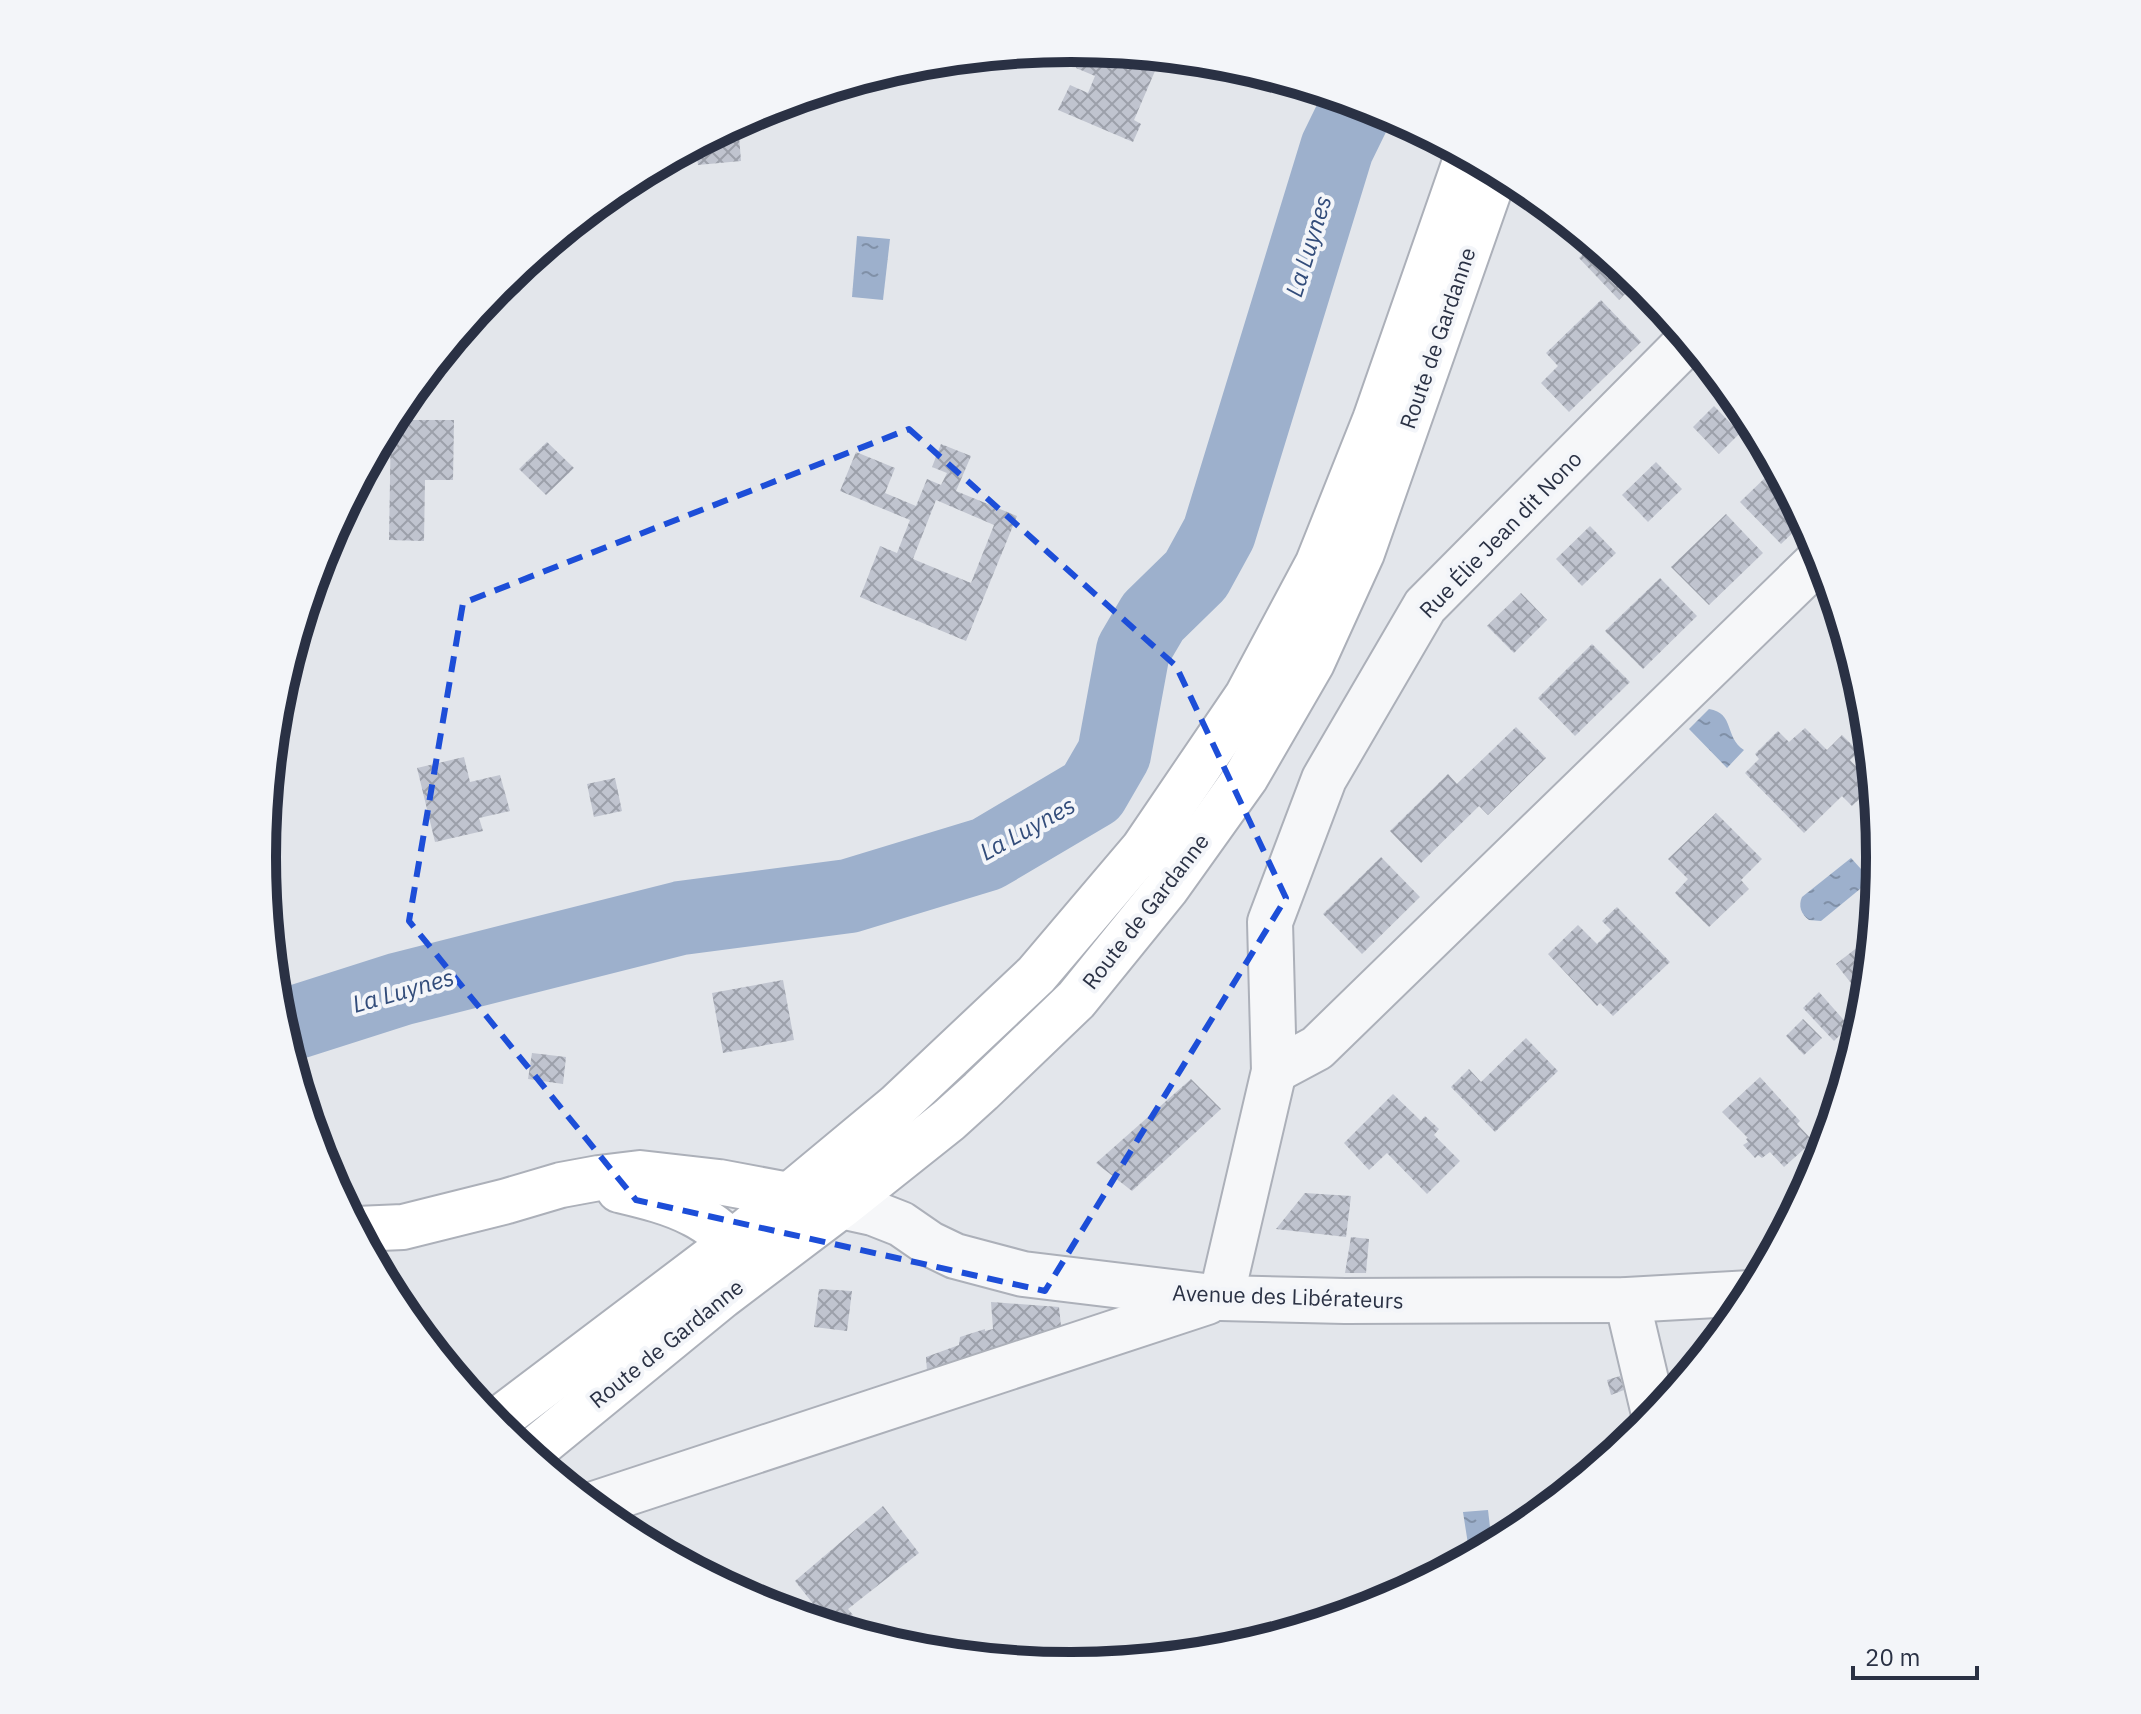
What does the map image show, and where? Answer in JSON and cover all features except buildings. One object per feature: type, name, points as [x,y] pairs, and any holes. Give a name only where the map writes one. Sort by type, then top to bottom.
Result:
[{"type":"main road","name":"Route de Gardanne","points":[[537,1447],[745,1256],[791,1195],[919,1086],[1036,975],[1143,849],[1247,696],[1318,563],[1375,420],[1463,166]]},
{"type":"main road","name":"Route de Gardanne","points":[[505,1416],[745,1256],[841,1206],[949,1120],[1076,1000],[1166,889],[1246,777],[1312,663],[1362,553],[1492,183]]},
{"type":"main road","points":[[368,1229],[403,1227],[561,1185],[640,1173],[719,1182],[841,1206]]},
{"type":"main road","points":[[561,1185],[619,1190],[694,1214],[745,1256]]},
{"type":"street","name":"Rue Élie Jean dit Nono","points":[[1221,1298],[1274,1071],[1270,922],[1324,779],[1425,606],[1681,348]]},
{"type":"street","points":[[1274,1071],[1317,1048],[1811,568]]},
{"type":"street","name":"Avenue des Libérateurs","points":[[841,1206],[873,1213],[901,1224],[930,1244],[955,1256],[1023,1274],[1221,1298],[1627,1300],[1735,1294]]},
{"type":"street","points":[[605,1501],[1221,1298]]},
{"type":"street","points":[[1627,1300],[1651,1400]]},
{"type":"highlighted area","points":[[909,429],[1176,666],[1286,898],[1045,1291],[636,1200],[409,921],[463,603]]},
{"type":"water","points":[[857,236],[890,239],[883,300],[852,297]]},
{"type":"water","points":[[1709,709],[1723,715],[1734,739],[1744,750],[1727,768],[1689,729]]},
{"type":"water","points":[[1851,858],[1865,874],[1865,885],[1821,921],[1809,920],[1804,915],[1800,904],[1802,897]]},
{"type":"water","points":[[1488,1510],[1490,1531],[1468,1545],[1463,1512]]},
{"type":"waterway","name":"La Luynes","points":[[294,1023],[400,989],[681,918],[849,896],[987,854],[1092,792],[1114,754],[1133,651],[1153,617],[1196,575],[1219,533],[1337,148],[1353,115]]}]
